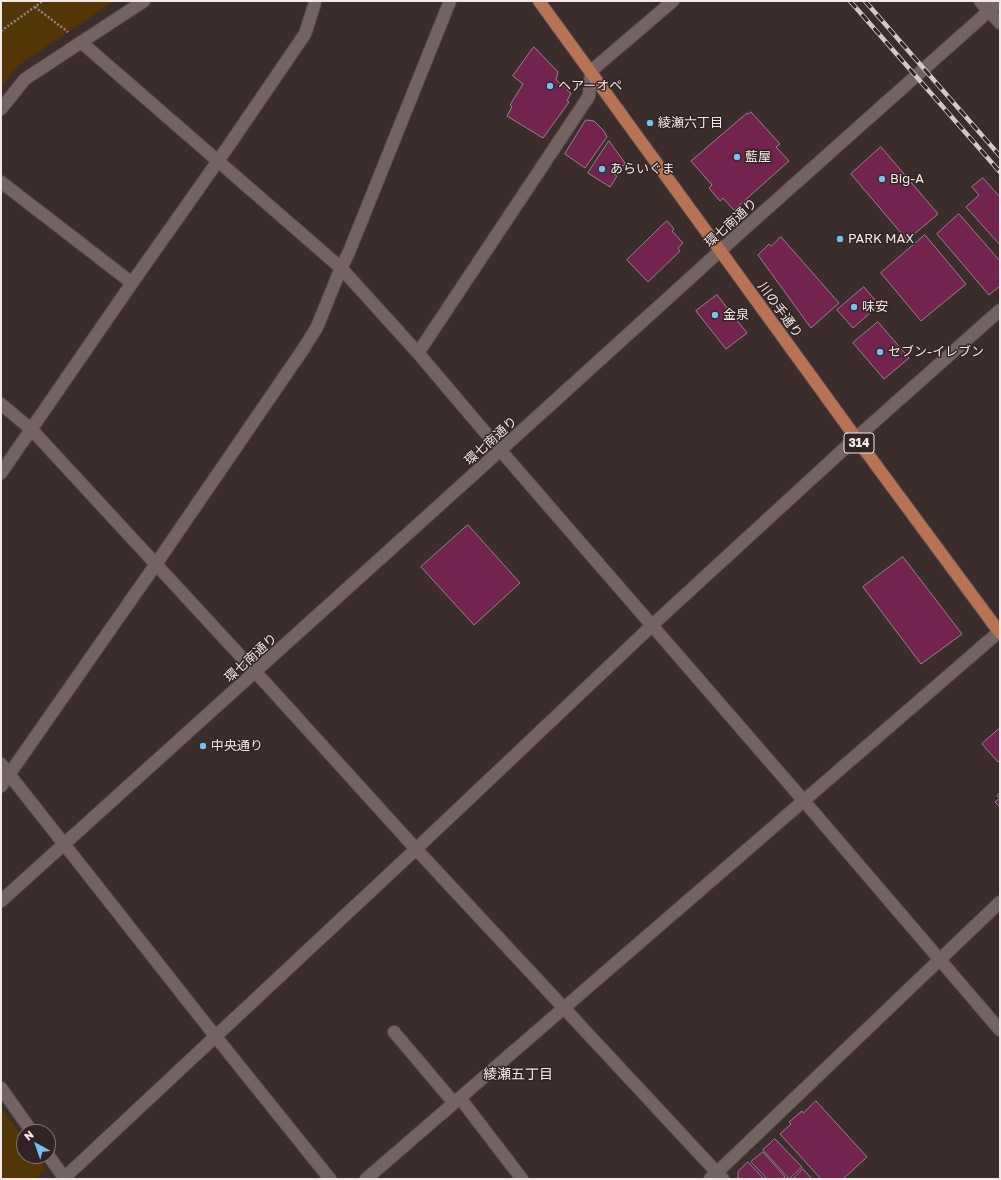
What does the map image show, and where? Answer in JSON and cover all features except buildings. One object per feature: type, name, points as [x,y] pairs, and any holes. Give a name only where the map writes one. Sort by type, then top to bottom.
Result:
[{"type":"main road","name":"川の手通り","points":[[539,1],[856,438],[1000,632]]},
{"type":"street","points":[[1,109],[25,79],[84,44],[144,1]]},
{"type":"street","points":[[1,473],[305,34],[315,1]]},
{"type":"street","points":[[1,786],[156,564],[317,327],[352,245],[450,1]]},
{"type":"street","points":[[418,353],[589,96],[591,71],[673,1]]},
{"type":"street","points":[[980,1],[1000,23]]},
{"type":"street","name":"環七南通り","points":[[1,901],[720,251],[1000,1]]},
{"type":"street","points":[[84,44],[341,268],[418,353],[500,451],[804,801],[1000,1030]]},
{"type":"street","points":[[1,182],[132,283]]},
{"type":"street","points":[[54,1164],[64,1179],[652,626],[856,438],[1000,310]]},
{"type":"street","points":[[1,404],[32,430],[416,849],[565,1008],[717,1177],[1000,902]]},
{"type":"street","points":[[366,1179],[1000,632]]},
{"type":"street","points":[[1,764],[330,1179]]},
{"type":"street","points":[[394,1032],[457,1101],[522,1179]]},
{"type":"street","points":[[1,1088],[26,1124]]},
{"type":"path","points":[[1,31],[43,1]]},
{"type":"path","points":[[35,7],[84,44]]},
{"type":"shaded area","points":[[1,1],[114,1],[19,65],[1,87]]},
{"type":"shaded area","points":[[1,1107],[16,1128],[16,1164],[42,1164],[46,1169],[35,1179],[1,1179]]},
{"type":"railway","points":[[850,1],[1000,172]]},
{"type":"railway","points":[[865,1],[1000,156]]},
{"type":"place","name":"ヘアーオペ","points":[[550,86]]},
{"type":"place","name":"綾瀬六丁目","points":[[650,123]]},
{"type":"place","name":"藍屋","points":[[737,157]]},
{"type":"place","name":"あらいぐま","points":[[602,169]]},
{"type":"place","name":"Big-A","points":[[882,179]]},
{"type":"place","name":"PARK MAX","points":[[840,239]]},
{"type":"place","name":"味安","points":[[854,307]]},
{"type":"place","name":"金泉","points":[[715,315]]},
{"type":"place","name":"セブン-イレブン","points":[[880,352]]},
{"type":"place","name":"中央通り","points":[[203,746]]},
{"type":"district","name":"綾瀬五丁目","points":[[518,1075]]}]
